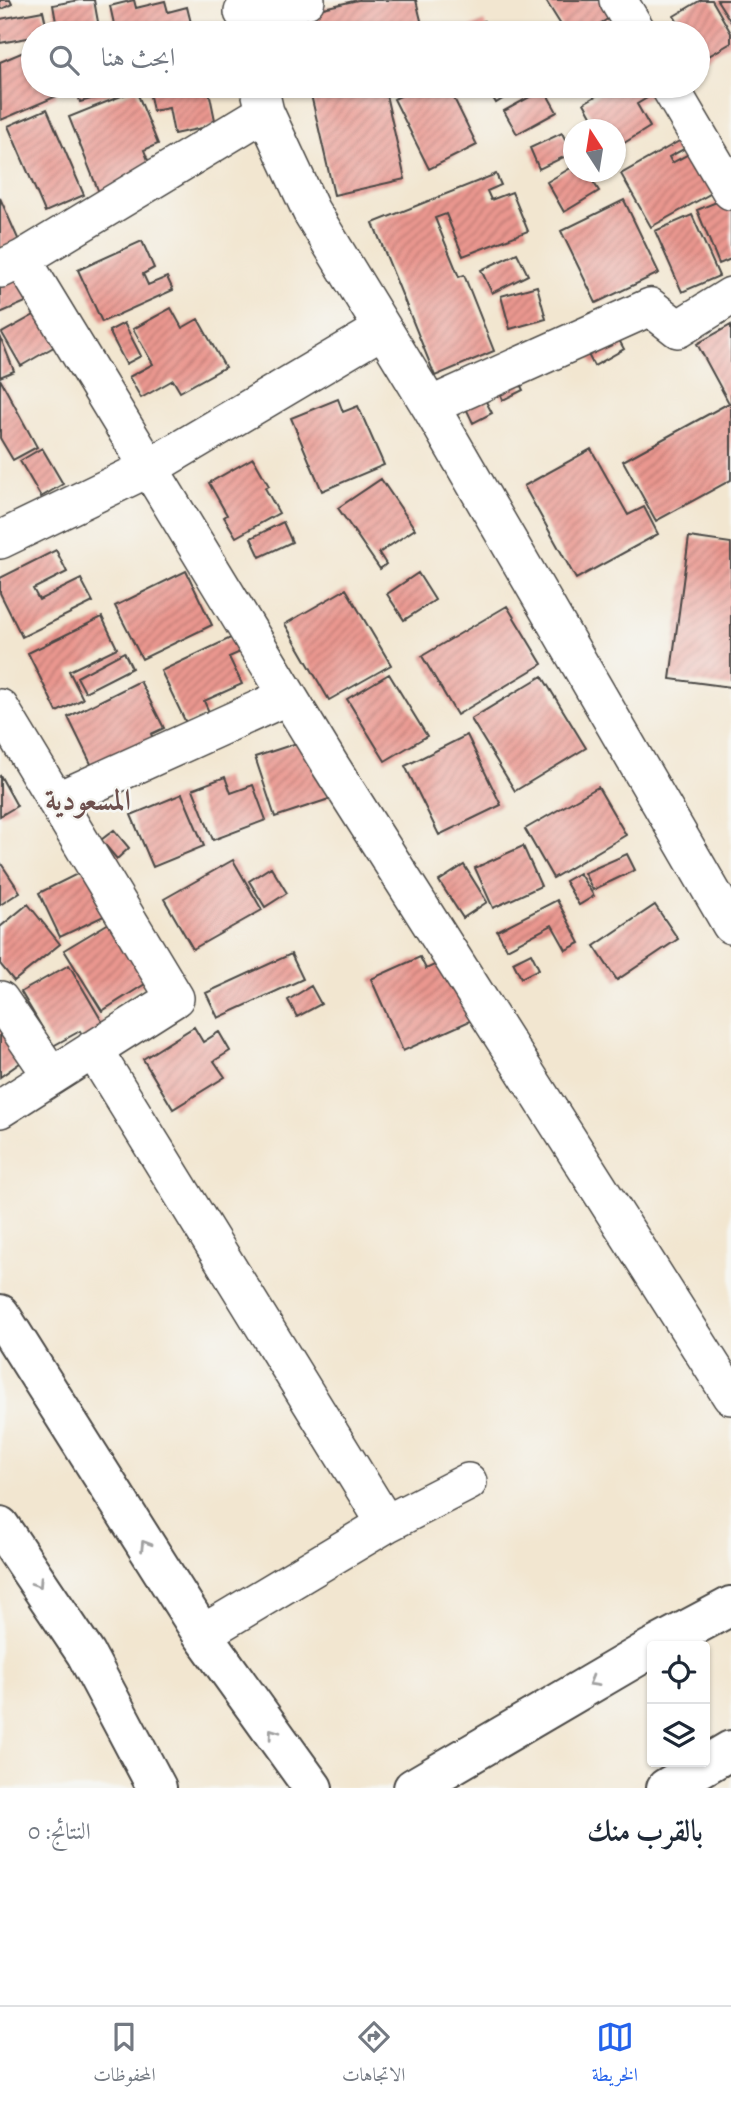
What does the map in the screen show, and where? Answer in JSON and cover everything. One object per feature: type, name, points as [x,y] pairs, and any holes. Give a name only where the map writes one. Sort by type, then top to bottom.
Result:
[{"type":"main road","points":[[0,1314],[202,1634],[313,1788]]},
{"type":"main road","points":[[0,1526],[86,1654],[158,1788]]},
{"type":"main road","points":[[665,1641],[731,1606]]},
{"type":"main road","points":[[414,1788],[647,1651]]},
{"type":"main road","points":[[666,1788],[731,1750]]},
{"type":"street","points":[[243,15],[306,0]]},
{"type":"street","points":[[618,0],[631,21]]},
{"type":"street","points":[[676,98],[731,191]]},
{"type":"street","points":[[731,925],[430,407],[311,211],[262,99],[11,264],[149,468],[288,696],[731,1396]]},
{"type":"street","points":[[430,407],[650,307],[678,329],[731,296]]},
{"type":"street","points":[[0,540],[149,468],[383,329]]},
{"type":"street","points":[[56,802],[288,696]]},
{"type":"street","points":[[0,708],[175,998],[0,1109]]},
{"type":"street","points":[[0,1000],[52,1076]]},
{"type":"street","points":[[93,1049],[386,1524]]},
{"type":"street","points":[[202,1634],[386,1524],[468,1482]]},
{"type":"building","points":[[0,0],[10,0],[12,4],[0,10]]},
{"type":"building","points":[[94,0],[98,21],[56,21],[53,5]]},
{"type":"building","points":[[134,0],[136,8],[165,1],[168,12],[187,7],[190,21],[113,21],[110,6]]},
{"type":"building","points":[[358,0],[416,0],[421,21],[294,21],[293,15]]},
{"type":"building","points":[[612,0],[619,12],[604,21],[558,21],[546,1]]},
{"type":"building","points":[[701,0],[712,0],[731,33],[731,43],[710,55],[710,21],[677,21],[674,16]]},
{"type":"building","points":[[717,0],[731,0],[731,22]]},
{"type":"building","points":[[43,11],[45,21],[21,21],[21,39],[0,43],[0,19]]},
{"type":"building","points":[[21,53],[21,98],[52,98],[1,120],[0,62]]},
{"type":"building","points":[[79,98],[95,98],[80,102]]},
{"type":"building","points":[[116,98],[139,98],[158,144],[144,150],[153,173],[100,195],[69,117]]},
{"type":"building","points":[[150,98],[210,98],[216,125],[174,134],[169,108],[153,111]]},
{"type":"building","points":[[312,98],[387,98],[405,179],[334,195]]},
{"type":"building","points":[[454,98],[477,145],[429,169],[394,99]]},
{"type":"building","points":[[528,98],[549,98],[557,112],[517,134],[504,111]]},
{"type":"building","points":[[593,98],[647,98],[637,104],[650,127],[626,142],[626,119],[593,119],[584,103]]},
{"type":"building","points":[[47,109],[84,195],[45,212],[8,126]]},
{"type":"building","points":[[562,133],[563,135],[563,157],[539,169],[530,148]]},
{"type":"building","points":[[690,135],[695,143],[669,157],[672,163],[702,147],[724,186],[651,227],[626,182],[626,171]]},
{"type":"building","points":[[563,173],[563,182],[593,182],[599,191],[564,212],[547,182]]},
{"type":"building","points":[[496,174],[501,185],[487,191],[491,200],[512,192],[528,231],[463,256],[446,214],[435,218],[459,277],[464,275],[494,351],[435,376],[373,223]]},
{"type":"building","points":[[731,196],[731,259],[719,264],[697,210]]},
{"type":"building","points":[[0,198],[19,241],[2,248],[5,256],[0,258]]},
{"type":"building","points":[[624,200],[659,273],[596,303],[561,231]]},
{"type":"building","points":[[692,215],[719,276],[682,292],[655,231]]},
{"type":"building","points":[[142,241],[154,268],[143,274],[148,285],[167,277],[173,290],[102,322],[78,270]]},
{"type":"building","points":[[517,253],[528,275],[492,293],[481,270]]},
{"type":"building","points":[[24,272],[35,298],[0,313],[0,282]]},
{"type":"building","points":[[537,286],[546,319],[510,329],[501,296]]},
{"type":"building","points":[[171,308],[182,328],[198,319],[225,367],[180,392],[173,380],[141,398],[129,377],[153,364],[133,329]]},
{"type":"building","points":[[45,309],[64,341],[21,366],[2,333]]},
{"type":"building","points":[[124,323],[141,356],[126,364],[109,331]]},
{"type":"building","points":[[731,325],[731,480],[656,521],[623,461],[729,403],[697,344]]},
{"type":"building","points":[[612,327],[624,349],[594,366],[582,343]]},
{"type":"building","points":[[0,336],[14,371],[0,377]]},
{"type":"building","points":[[516,376],[523,390],[503,400],[496,385]]},
{"type":"building","points":[[0,379],[37,447],[13,460],[0,438]]},
{"type":"building","points":[[481,392],[492,413],[473,423],[463,402]]},
{"type":"building","points":[[338,399],[343,412],[358,406],[384,465],[322,491],[291,418]]},
{"type":"building","points":[[42,448],[63,484],[41,497],[20,461]]},
{"type":"building","points":[[591,449],[628,515],[644,507],[658,534],[576,579],[524,486]]},
{"type":"building","points":[[253,458],[269,486],[265,488],[279,513],[236,537],[209,483]]},
{"type":"building","points":[[381,479],[415,529],[379,553],[386,564],[380,569],[338,508]]},
{"type":"building","points":[[283,522],[292,542],[260,557],[251,538]]},
{"type":"building","points":[[689,537],[731,543],[731,687],[670,679]]},
{"type":"building","points":[[56,550],[67,572],[33,589],[39,600],[81,579],[93,602],[22,637],[0,593],[0,578]]},
{"type":"building","points":[[186,571],[212,625],[142,659],[115,606]]},
{"type":"building","points":[[418,573],[435,600],[404,620],[387,594]]},
{"type":"building","points":[[346,589],[391,665],[329,700],[285,624]]},
{"type":"building","points":[[507,606],[542,664],[457,715],[422,656]]},
{"type":"building","points":[[102,617],[117,648],[69,671],[83,699],[57,712],[28,653]]},
{"type":"building","points":[[239,634],[247,649],[229,657],[242,684],[204,701],[209,712],[186,723],[161,671]]},
{"type":"building","points":[[124,652],[132,668],[85,692],[77,677]]},
{"type":"building","points":[[389,674],[427,736],[385,761],[347,699]]},
{"type":"building","points":[[542,676],[586,748],[515,791],[471,719]]},
{"type":"building","points":[[140,681],[164,728],[151,734],[160,753],[93,768],[68,717]]},
{"type":"building","points":[[467,735],[501,805],[439,835],[405,766]]},
{"type":"building","points":[[309,739],[329,799],[275,817],[255,757]]},
{"type":"building","points":[[0,775],[17,806],[0,816]]},
{"type":"building","points":[[225,777],[231,793],[253,785],[266,820],[213,840],[193,789]]},
{"type":"building","points":[[598,787],[626,835],[553,878],[525,829]]},
{"type":"building","points":[[182,794],[204,846],[153,867],[131,815]]},
{"type":"building","points":[[114,830],[129,848],[117,859],[101,840]]},
{"type":"building","points":[[523,846],[541,886],[493,908],[475,868]]},
{"type":"building","points":[[627,854],[635,870],[593,890],[584,873]]},
{"type":"building","points":[[233,860],[262,910],[193,949],[164,899]]},
{"type":"building","points":[[0,862],[20,892],[0,905]]},
{"type":"building","points":[[464,865],[487,902],[463,918],[439,881]]},
{"type":"building","points":[[271,867],[287,893],[265,907],[249,881]]},
{"type":"building","points":[[89,868],[110,913],[60,937],[39,893]]},
{"type":"building","points":[[579,873],[594,896],[579,905],[565,881]]},
{"type":"building","points":[[557,900],[580,943],[566,950],[552,925],[507,949],[497,931]]},
{"type":"building","points":[[28,904],[60,944],[14,981],[0,964],[0,927]]},
{"type":"building","points":[[655,905],[678,939],[617,980],[594,946]]},
{"type":"building","points":[[119,917],[156,977],[102,1011],[64,950]]},
{"type":"building","points":[[531,953],[539,969],[521,978],[513,962]]},
{"type":"building","points":[[291,954],[303,979],[218,1018],[206,993]]},
{"type":"building","points":[[420,957],[426,969],[445,960],[472,1020],[403,1051],[371,979]]},
{"type":"building","points":[[69,965],[110,1035],[89,1047],[80,1031],[53,1046],[21,992]]},
{"type":"building","points":[[311,986],[321,1004],[297,1017],[288,1000]]},
{"type":"building","points":[[0,1020],[27,1058],[0,1077]]},
{"type":"building","points":[[194,1027],[203,1042],[219,1032],[230,1051],[214,1061],[225,1077],[173,1109],[143,1059]]},
{"type":"district","name":"المسعودية","points":[[88,800]]}]
